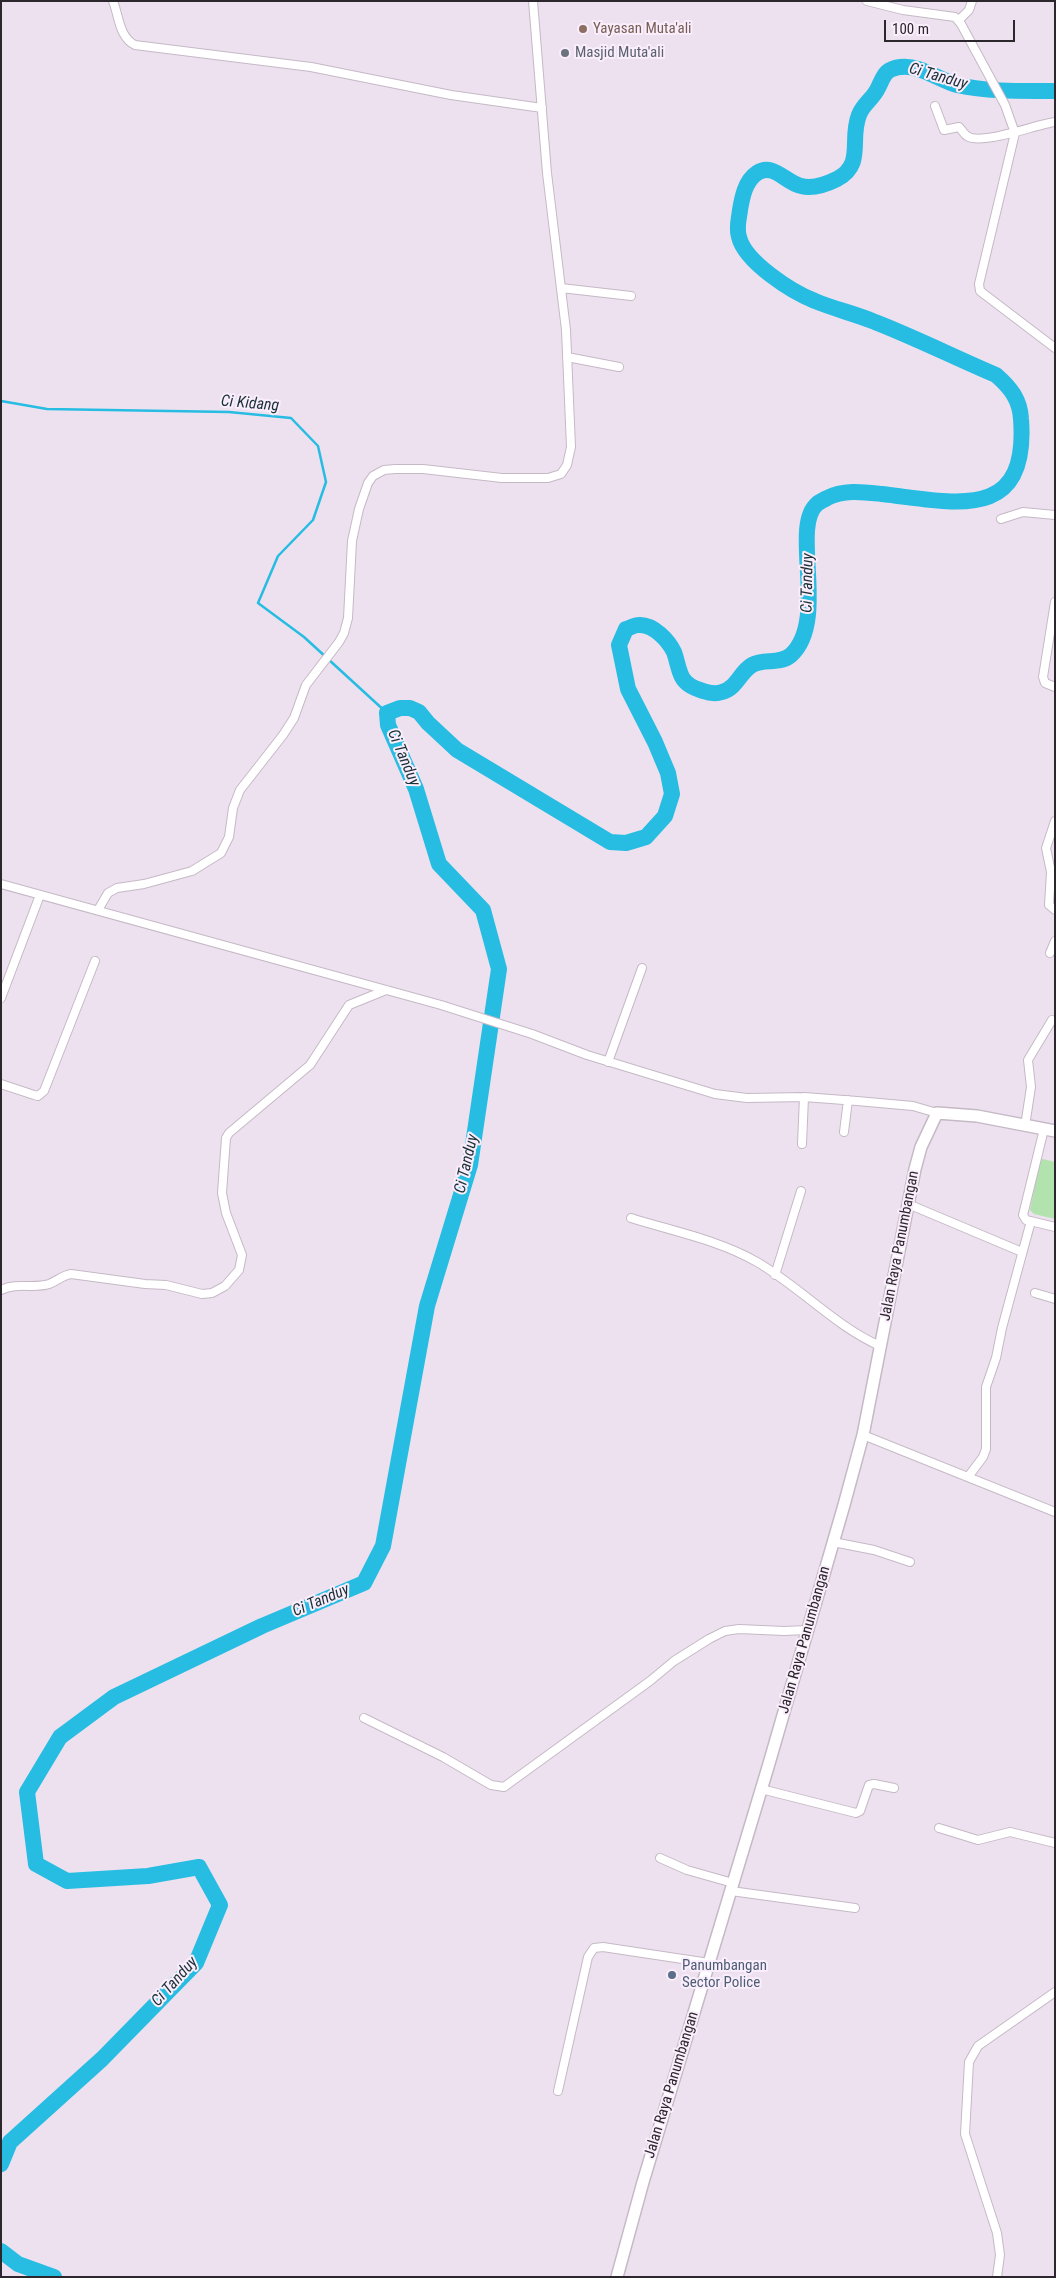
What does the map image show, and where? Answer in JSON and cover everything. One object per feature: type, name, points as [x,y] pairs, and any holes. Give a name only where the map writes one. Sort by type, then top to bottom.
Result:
[{"type":"main road","points":[[937,1112],[970,1115],[1049,1130]]},
{"type":"main road","name":"Jalan Raya Panumbangan","points":[[617,2277],[643,2182],[761,1789],[863,1435],[921,1147],[937,1112]]},
{"type":"street","points":[[113,1],[124,35],[128,42],[135,45],[312,67],[451,95],[542,108]]},
{"type":"street","points":[[98,910],[108,893],[117,888],[144,884],[192,871],[221,854],[229,837],[233,808],[237,796],[274,749],[294,718],[303,691],[339,642],[348,618],[350,567],[354,533],[359,509],[368,483],[373,476],[384,470],[405,469],[502,478],[557,477],[567,465],[571,447],[567,357],[532,1]]},
{"type":"street","points":[[867,1],[906,10],[950,16],[959,20],[984,65],[1005,105],[1015,133],[979,288],[985,296],[1055,348]]},
{"type":"street","points":[[906,10],[907,1]]},
{"type":"street","points":[[959,20],[969,10],[972,1]]},
{"type":"street","points":[[935,106],[944,130],[959,127],[967,136],[976,139],[1015,133],[1055,122]]},
{"type":"street","points":[[561,288],[631,296]]},
{"type":"street","points":[[567,357],[619,367]]},
{"type":"street","points":[[1001,519],[1023,512],[1055,515]]},
{"type":"street","points":[[1055,602],[1043,677],[1045,683],[1055,687]]},
{"type":"street","points":[[1055,821],[1046,852],[1051,872],[1049,906],[1055,910]]},
{"type":"street","points":[[1,884],[441,1005],[532,1034],[608,1062],[729,1097],[765,1099],[804,1097],[848,1100],[913,1106],[937,1112]]},
{"type":"street","points":[[1,998],[40,895]]},
{"type":"street","points":[[1050,953],[1055,941]]},
{"type":"street","points":[[1,1084],[34,1095],[41,1094],[95,961]]},
{"type":"street","points":[[608,1062],[642,968]]},
{"type":"street","points":[[1,1290],[14,1286],[48,1284],[65,1275],[72,1274],[166,1285],[202,1294],[219,1290],[236,1274],[242,1262],[241,1249],[226,1213],[222,1193],[226,1138],[229,1133],[310,1064],[349,1005],[386,990]]},
{"type":"street","points":[[1026,1126],[1031,1087],[1028,1060],[1052,1020]]},
{"type":"street","points":[[802,1144],[804,1097]]},
{"type":"street","points":[[844,1132],[848,1100]]},
{"type":"street","points":[[1049,1130],[1023,1215],[1024,1219],[1031,1222],[1055,1227]]},
{"type":"street","points":[[776,1275],[800,1191]]},
{"type":"street","points":[[908,1204],[1022,1252]]},
{"type":"street","points":[[630,1218],[722,1247],[756,1262],[848,1328],[880,1346]]},
{"type":"street","points":[[968,1477],[983,1457],[986,1449],[986,1388],[996,1358],[1002,1328],[1031,1222]]},
{"type":"street","points":[[1035,1293],[1055,1298]]},
{"type":"street","points":[[863,1435],[1055,1512]]},
{"type":"street","points":[[833,1542],[874,1550],[910,1562]]},
{"type":"street","points":[[364,1718],[443,1757],[491,1785],[504,1787],[642,1687],[674,1661],[709,1639],[725,1631],[739,1629],[807,1630]]},
{"type":"street","points":[[761,1789],[856,1813],[860,1810],[869,1785],[874,1784],[894,1788]]},
{"type":"street","points":[[939,1828],[978,1840],[1010,1832],[1055,1843]]},
{"type":"street","points":[[660,1858],[732,1887],[854,1908]]},
{"type":"street","points":[[558,2091],[588,1956],[594,1948],[603,1946],[709,1963]]},
{"type":"street","points":[[997,2277],[1000,2255],[997,2233],[964,2134],[969,2062],[978,2046],[1055,1992]]},
{"type":"green space","points":[[1040,1160],[1055,1162],[1055,1219],[1034,1214],[1030,1210]]},
{"type":"waterway","name":"Ci Tanduy","points":[[1,2164],[10,2142],[102,2059],[196,1963],[220,1905],[199,1867],[148,1876],[67,1881],[36,1864],[27,1792],[60,1737],[114,1697],[262,1626],[364,1583],[383,1546],[427,1306],[470,1165],[499,969],[483,910],[439,864],[416,789],[388,725],[387,713],[400,708],[410,708],[419,712],[457,750],[610,842],[626,843],[646,837],[665,816],[672,794],[668,773],[655,742],[628,689],[619,645],[626,629],[637,625],[645,626],[660,634],[674,652],[682,677],[691,686],[712,693],[720,693],[727,690],[752,665],[787,658],[802,639],[807,620],[809,598],[807,532],[810,516],[818,503],[840,493],[854,492],[935,500],[960,501],[982,499],[1000,491],[1013,476],[1020,453],[1021,419],[1019,406],[1010,390],[996,375],[868,319],[805,297],[782,283],[760,266],[743,247],[738,234],[741,205],[747,185],[753,176],[763,170],[774,171],[795,184],[806,187],[824,184],[846,173],[854,159],[856,124],[859,115],[891,69],[900,67],[914,68],[950,83],[981,89],[1055,91]]},
{"type":"waterway","name":"Ci Kidang","points":[[1,401],[47,409],[229,412],[291,418],[318,446],[326,482],[313,520],[278,556],[258,603],[304,637],[387,713]]},
{"type":"waterway","name":"Ci Tanduy","points":[[1,2251],[18,2264],[54,2277]]},
{"type":"place","name":"Yayasan Muta'ali","points":[[583,29]]},
{"type":"place","name":"Masjid Muta'ali","points":[[565,53]]},
{"type":"place","name":"Panumbangan Sector Police","points":[[672,1975]]}]
